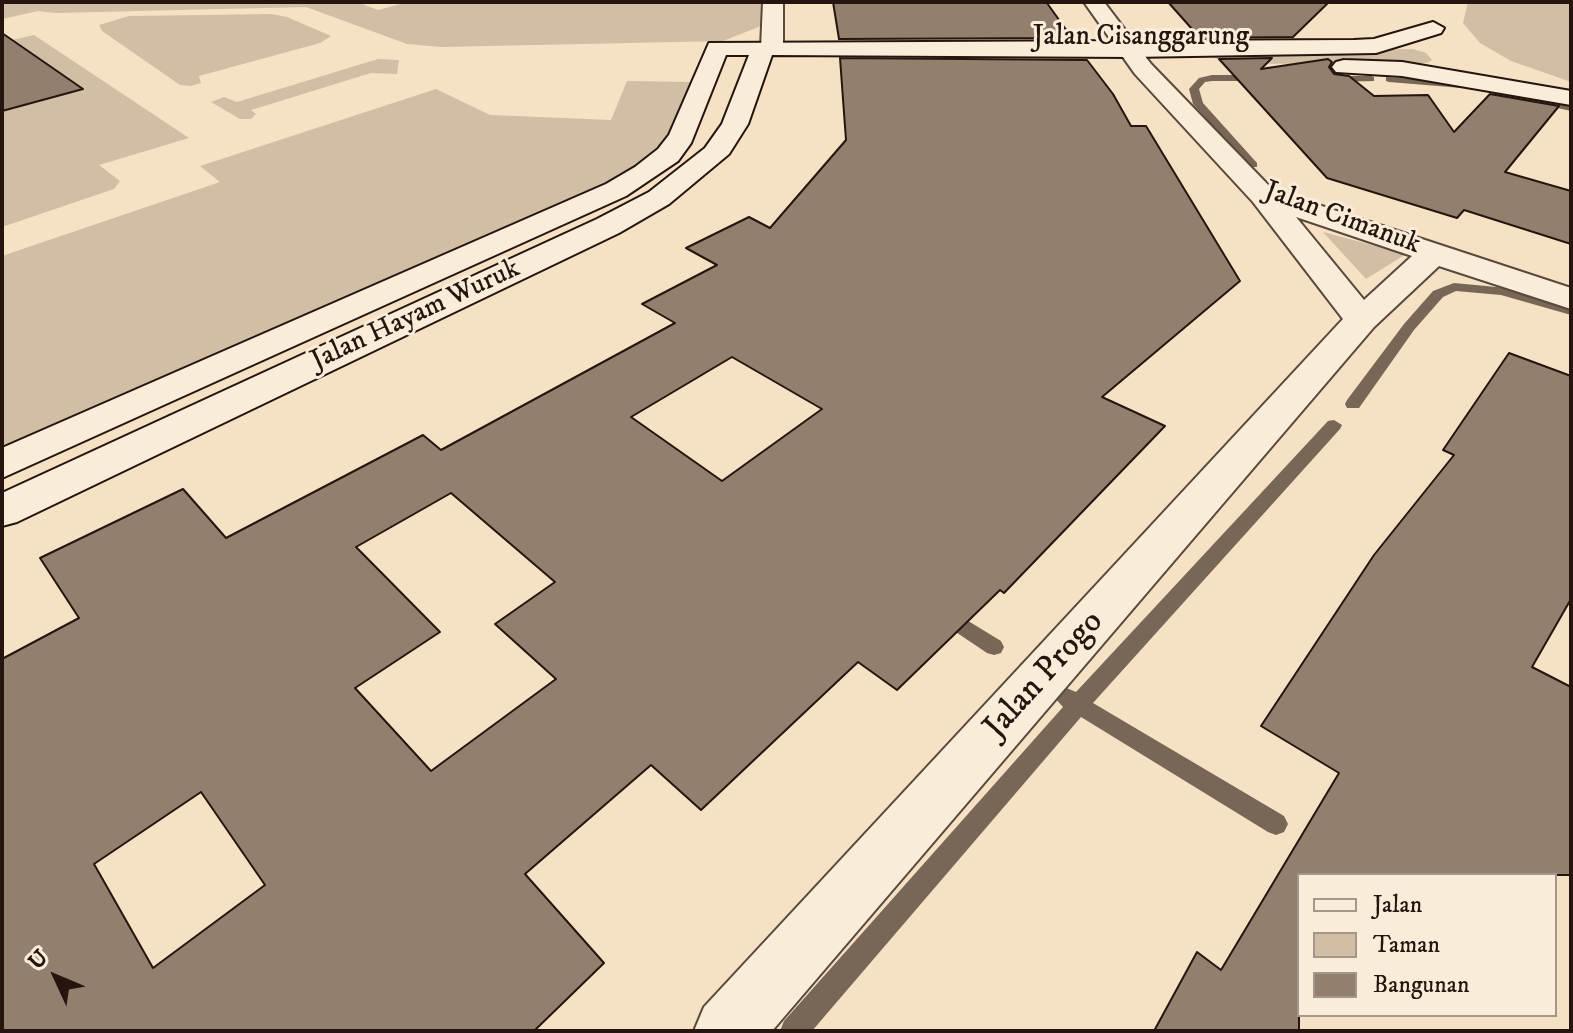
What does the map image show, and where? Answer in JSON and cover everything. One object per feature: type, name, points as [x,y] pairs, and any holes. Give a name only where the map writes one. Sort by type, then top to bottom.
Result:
[{"type":"street","name":"Jalan Hayam Wuruk","points":[[2,511],[608,226],[683,182],[715,154],[735,124],[764,54],[773,2]]},
{"type":"street","name":"Jalan Cimanuk","points":[[1094,2],[1137,59],[1263,196],[1571,299]]},
{"type":"street","name":"Jalan Cisanggarung","points":[[1137,59],[1376,46],[1433,18],[1460,51],[1525,84],[1571,98]]},
{"type":"street","points":[[1376,46],[1407,58],[1408,64],[1402,69]]},
{"type":"street","name":"Jalan Cisanggarung","points":[[713,57],[764,54],[1137,59],[1363,67],[1402,69],[1571,98]]},
{"type":"street","name":"Jalan Hayam Wuruk","points":[[2,464],[616,190],[668,155],[682,137],[713,57]]},
{"type":"street","points":[[1263,196],[1362,320]]},
{"type":"street","name":"Jalan Progo","points":[[728,1031],[1362,320],[1434,253]]},
{"type":"street","points":[[427,274],[459,295]]},
{"type":"green space","points":[[16,2],[357,2],[378,10],[408,2],[763,2],[761,26],[723,41],[441,47],[407,44],[306,7],[38,11],[2,19],[2,5]]},
{"type":"green space","points":[[1468,2],[1571,2],[1571,82],[1511,61],[1480,43],[1463,23]]},
{"type":"green space","points":[[271,14],[287,17],[331,36],[320,43],[199,76],[201,83],[191,86],[180,85],[102,31],[99,25],[129,16]]},
{"type":"green space","points":[[34,35],[189,138],[99,165],[120,181],[114,189],[2,227],[2,111],[82,89],[12,40]]},
{"type":"green space","points":[[1413,49],[1426,53],[1432,60],[1427,63],[1227,64],[1213,57],[1222,52]]},
{"type":"green space","points":[[378,59],[399,60],[397,74],[371,73],[251,110],[256,114],[251,119],[240,119],[211,102],[224,97],[237,102]]},
{"type":"green space","points":[[627,81],[692,82],[676,144],[664,162],[2,454],[2,256],[220,182],[200,166],[436,89],[490,115],[611,120]]},
{"type":"green space","points":[[1323,232],[1406,254],[1366,279]]},
{"type":"building","points":[[833,2],[1047,3],[1072,38],[839,39]]},
{"type":"building","points":[[1168,2],[1329,2],[1293,37],[1200,38]]},
{"type":"building","points":[[2,33],[83,89],[2,111]]},
{"type":"building","points":[[840,58],[1087,60],[1113,94],[1131,126],[1146,126],[1240,281],[1102,397],[1165,426],[1004,593],[1000,590],[897,690],[858,662],[701,810],[651,765],[525,874],[604,963],[534,1031],[2,1031],[2,659],[79,618],[40,558],[183,489],[226,538],[423,435],[441,450],[675,323],[642,304],[717,265],[686,248],[749,217],[770,228],[846,140]],"holes":[[[732,357],[822,409],[722,481],[631,417]],[[451,493],[555,582],[495,624],[556,679],[431,771],[355,688],[440,632],[356,547]],[[201,792],[265,885],[153,968],[94,864]]]},
{"type":"building","points":[[1272,58],[1261,69],[1328,59],[1332,62],[1329,67],[1334,74],[1349,76],[1374,96],[1428,95],[1454,132],[1490,94],[1559,106],[1505,172],[1571,191],[1571,244],[1464,210],[1457,218],[1327,178],[1219,59]]},
{"type":"building","points":[[1509,353],[1571,376],[1571,599],[1532,667],[1571,687],[1571,875],[1297,873],[1299,1031],[1154,1031],[1197,952],[1221,970],[1339,773],[1261,726],[1374,555],[1454,455],[1443,450]]},
{"type":"waterway","points":[[1253,165],[1198,104],[1194,89],[1202,80],[1212,78],[1260,78]]},
{"type":"waterway","points":[[1330,79],[1371,79]]},
{"type":"waterway","points":[[1389,79],[1462,85]]},
{"type":"waterway","points":[[1495,91],[1571,108]]},
{"type":"waterway","points":[[1353,404],[1409,327],[1438,294],[1454,287],[1502,291],[1571,311]]},
{"type":"waterway","points":[[1078,705],[1334,425]]},
{"type":"waterway","points":[[942,613],[994,647]]},
{"type":"waterway","points":[[1064,696],[1078,705]]},
{"type":"waterway","points":[[794,1031],[1078,705]]},
{"type":"waterway","points":[[1078,705],[1276,824]]}]
